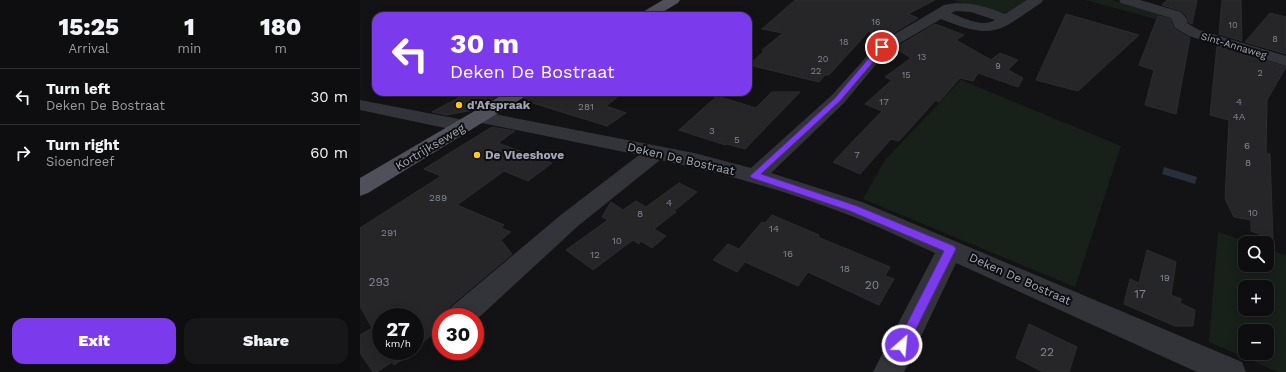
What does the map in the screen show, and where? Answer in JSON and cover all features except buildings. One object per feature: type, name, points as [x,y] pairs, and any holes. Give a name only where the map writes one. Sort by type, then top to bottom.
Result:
[{"type":"main road","points":[[653,12],[673,0]]},
{"type":"main road","name":"Kortrijkseweg","points":[[360,188],[513,96]]},
{"type":"street","points":[[755,176],[838,99],[882,47],[940,13],[983,27],[995,26],[1036,0]]},
{"type":"street","name":"Sint-Annaweg","points":[[1126,0],[1176,15],[1180,19],[1180,24],[1182,27]]},
{"type":"street","name":"Sint-Annaweg","points":[[1144,18],[1168,25],[1182,27],[1198,34],[1286,60]]},
{"type":"street","name":"Deken De Bostraat","points":[[360,105],[656,153],[755,176],[854,208],[1231,372]]},
{"type":"street","points":[[470,308],[570,220],[656,153]]},
{"type":"street","points":[[888,372],[950,249]]},
{"type":"shaded area","points":[[953,0],[1029,0],[1004,14],[990,12]]},
{"type":"shaded area","points":[[1085,0],[1112,0],[1165,15],[1173,20],[1163,21]]},
{"type":"shaded area","points":[[961,80],[1121,146],[1075,287],[863,199],[885,160]]},
{"type":"shaded area","points":[[1164,167],[1197,177],[1195,184],[1162,174]]},
{"type":"shaded area","points":[[1218,232],[1238,239],[1238,272],[1274,272],[1274,251],[1286,255],[1286,372],[1278,372],[1250,360],[1274,360],[1274,324],[1238,324],[1238,355],[1209,342]]},
{"type":"place","name":"d'Afspraak","points":[[459,105]]},
{"type":"place","name":"De Vleeshove","points":[[477,155]]},
{"type":"route","points":[[882,47],[838,99],[755,176],[854,208],[950,249],[902,345]]}]
